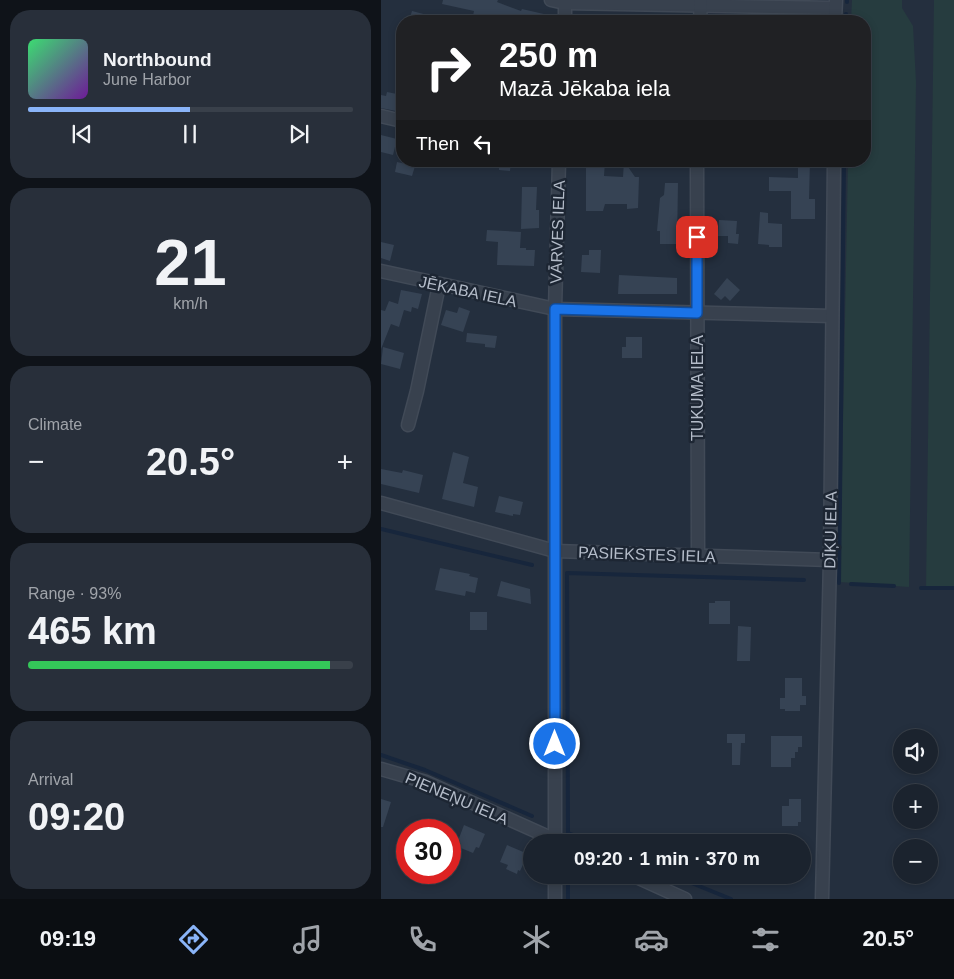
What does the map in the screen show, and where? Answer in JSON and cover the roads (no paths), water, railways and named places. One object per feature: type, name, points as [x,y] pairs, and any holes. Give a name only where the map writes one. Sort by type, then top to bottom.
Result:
[{"type":"street","points":[[551,0],[701,3],[835,10]]},
{"type":"street","points":[[565,1],[565,15]]},
{"type":"street","points":[[381,116],[396,120]]},
{"type":"street","name":"VĀRVES IELA","points":[[557,834],[555,309],[559,167]]},
{"type":"street","name":"TUKUMA IELA","points":[[697,167],[698,555]]},
{"type":"street","name":"DĪĶU IELA","points":[[822,899],[830,560],[834,167]]},
{"type":"street","name":"JĒKABA IELA","points":[[381,271],[555,309],[833,316]]},
{"type":"street","points":[[408,425],[439,285]]},
{"type":"street","name":"PASIEKSTES IELA","points":[[381,504],[555,551],[830,560]]},
{"type":"street","name":"PIENEŅU IELA","points":[[381,769],[426,782],[540,834]]},
{"type":"street","points":[[555,884],[555,899]]},
{"type":"street","points":[[652,884],[685,899]]},
{"type":"waterway","points":[[839,583],[844,167]]},
{"type":"waterway","points":[[381,529],[532,565]]},
{"type":"waterway","points":[[571,834],[568,833],[567,573],[804,580]]},
{"type":"waterway","points":[[851,584],[894,586]]},
{"type":"waterway","points":[[921,588],[954,588]]},
{"type":"waterway","points":[[381,755],[425,770],[532,816]]},
{"type":"waterway","points":[[568,884],[568,899]]},
{"type":"waterway","points":[[694,884],[731,899]]}]
